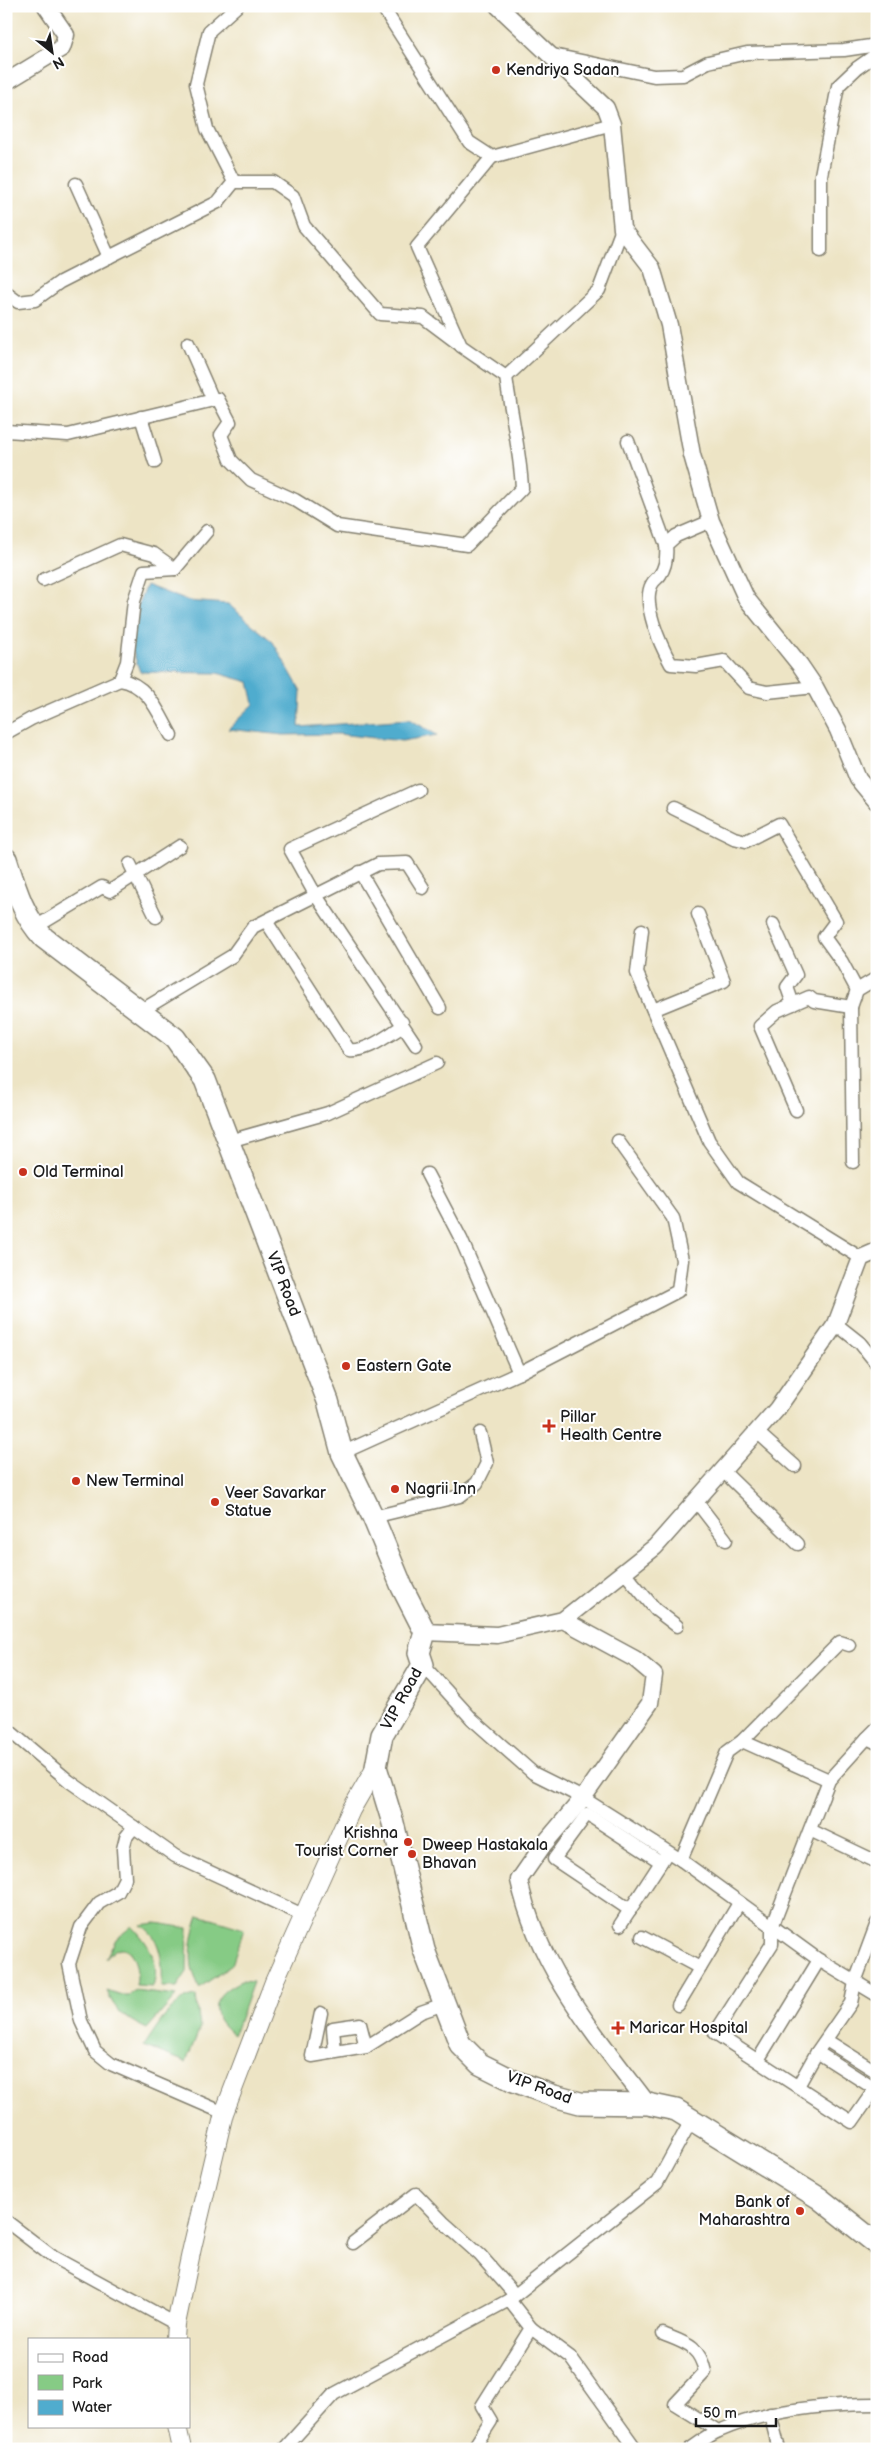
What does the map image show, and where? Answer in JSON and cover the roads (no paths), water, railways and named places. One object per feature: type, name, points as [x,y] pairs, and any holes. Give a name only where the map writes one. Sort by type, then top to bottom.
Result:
[{"type":"highway","name":"VIP Road","points":[[6,859],[16,891],[34,928],[44,938],[175,1038],[205,1080],[328,1401],[342,1454],[373,1517],[402,1587],[425,1632],[419,1653],[422,1665],[382,1735],[376,1767],[393,1823],[424,1950],[460,2044],[480,2064],[522,2084],[580,2103],[648,2104],[676,2110],[818,2198],[877,2244]]},
{"type":"main road","name":"VIP Road","points":[[176,2331],[224,2113],[274,1982],[303,1915],[351,1810],[376,1767]]},
{"type":"main road","points":[[177,2428],[182,2449]]},
{"type":"street","points":[[6,82],[62,48],[66,35],[46,6]]},
{"type":"street","points":[[234,182],[207,129],[196,84],[209,31],[236,6]]},
{"type":"street","points":[[382,6],[469,142],[492,157]]},
{"type":"street","points":[[498,6],[606,108],[612,124],[622,230],[599,290],[506,377]]},
{"type":"street","points":[[548,54],[654,76],[683,75],[708,62],[747,53],[844,50],[877,45]]},
{"type":"street","points":[[821,251],[821,176],[838,86],[857,68],[877,54]]},
{"type":"street","points":[[461,346],[417,247],[492,157],[612,124]]},
{"type":"street","points":[[6,293],[18,302],[35,300],[60,282],[218,202],[234,182]]},
{"type":"street","points":[[6,430],[68,435],[218,399],[230,422],[221,434],[232,460],[250,480],[295,500],[337,526],[467,546],[522,488],[520,457],[513,428],[506,377],[423,317],[380,314],[304,226],[292,196],[273,182],[234,182]]},
{"type":"street","points":[[76,184],[109,257]]},
{"type":"street","points":[[622,230],[652,268],[669,325],[692,455],[711,521],[746,598],[800,665],[838,730],[858,779],[877,802]]},
{"type":"street","points":[[188,342],[213,400]]},
{"type":"street","points":[[141,418],[155,462]]},
{"type":"street","points":[[628,441],[666,545],[667,557],[660,575],[652,584],[647,599],[662,648],[671,664],[696,666],[724,661],[749,688],[768,692],[814,687]]},
{"type":"street","points":[[666,545],[676,536],[711,521]]},
{"type":"street","points":[[120,680],[127,662],[134,601],[144,571],[175,569],[207,531]]},
{"type":"street","points":[[43,580],[120,545],[154,554],[175,569]]},
{"type":"street","points":[[6,733],[31,719],[120,680],[131,682],[149,696],[171,735]]},
{"type":"street","points":[[416,1045],[315,894],[290,849],[418,790]]},
{"type":"street","points":[[673,808],[734,838],[746,841],[779,824],[836,921],[824,938],[842,962],[857,990]]},
{"type":"street","points":[[34,928],[102,887],[110,891],[133,869],[180,846]]},
{"type":"street","points":[[139,1012],[232,956],[253,927],[266,922],[315,894],[378,864],[407,863],[423,888]]},
{"type":"street","points":[[133,869],[156,916]]},
{"type":"street","points":[[360,872],[440,1008]]},
{"type":"street","points":[[653,1010],[724,981],[698,914]]},
{"type":"street","points":[[266,922],[349,1050],[359,1051],[374,1044],[400,1028],[402,1022]]},
{"type":"street","points":[[773,924],[796,975],[787,987],[793,1004]]},
{"type":"street","points":[[642,930],[637,973],[709,1141],[738,1182],[861,1258]]},
{"type":"street","points":[[854,1162],[851,1007],[857,990],[877,978]]},
{"type":"street","points":[[796,1110],[760,1026],[777,1011],[809,997],[814,1001],[851,1007]]},
{"type":"street","points":[[229,1141],[328,1113],[437,1063]]},
{"type":"street","points":[[342,1454],[519,1373],[678,1291],[682,1260],[673,1218],[618,1141]]},
{"type":"street","points":[[427,1174],[460,1239],[519,1373]]},
{"type":"street","points":[[425,1632],[497,1635],[563,1620],[655,1547],[777,1408],[836,1324],[861,1258],[877,1251]]},
{"type":"street","points":[[836,1324],[860,1343],[877,1364]]},
{"type":"street","points":[[757,1432],[795,1466]]},
{"type":"street","points":[[373,1517],[460,1496],[477,1483],[487,1463],[480,1433]]},
{"type":"street","points":[[723,1471],[798,1544]]},
{"type":"street","points":[[696,1501],[726,1540]]},
{"type":"street","points":[[624,1572],[656,1610],[677,1626]]},
{"type":"street","points":[[563,1620],[635,1659],[654,1675],[650,1703],[583,1798],[544,1844],[519,1880],[526,1912],[549,1962],[577,2010],[648,2104]]},
{"type":"street","points":[[682,1860],[727,1752],[742,1740],[840,1642],[849,1645]]},
{"type":"street","points":[[422,1665],[472,1719],[533,1773],[583,1798],[664,1857]]},
{"type":"street","points":[[6,1728],[69,1781],[175,1856],[303,1915]]},
{"type":"street","points":[[817,2052],[876,2087],[852,2122],[715,2033],[772,1944],[772,1927],[829,1780],[872,1741],[877,1728]]},
{"type":"street","points":[[742,1740],[829,1780]]},
{"type":"street","points":[[630,1910],[554,1859],[587,1814],[664,1857],[682,1860],[819,1960],[877,1995]]},
{"type":"street","points":[[134,1827],[126,1837],[124,1849],[125,1878],[118,1892],[99,1903],[81,1927],[69,1964],[81,2021],[95,2051],[111,2064],[224,2113]]},
{"type":"street","points":[[810,1830],[877,1862]]},
{"type":"street","points":[[620,1925],[664,1857]]},
{"type":"street","points":[[678,2005],[739,1903]]},
{"type":"street","points":[[798,2086],[817,2052],[850,2003],[855,1982],[877,1924]]},
{"type":"street","points":[[642,1937],[700,1968]]},
{"type":"street","points":[[758,2060],[819,1960]]},
{"type":"street","points":[[322,2013],[312,2056],[366,2047],[421,2012],[444,2004]]},
{"type":"street","points":[[335,2052],[333,2028],[360,2024],[366,2047]]},
{"type":"street","points":[[826,2040],[877,2072]]},
{"type":"street","points":[[284,2449],[334,2394],[512,2297],[657,2183],[692,2119]]},
{"type":"street","points":[[353,2243],[416,2194],[443,2222],[480,2255],[512,2297],[531,2328],[570,2357],[636,2449]]},
{"type":"street","points":[[6,2221],[53,2257],[176,2331]]},
{"type":"street","points":[[473,2449],[491,2421],[482,2406],[531,2328]]},
{"type":"street","points":[[663,2334],[693,2347],[703,2360],[705,2372],[675,2404],[718,2431]]},
{"type":"street","points":[[690,2449],[718,2431],[770,2414],[851,2404],[877,2404]]},
{"type":"street","points":[[770,2414],[779,2449]]},
{"type":"water","points":[[146,585],[188,601],[228,604],[273,642],[301,691],[299,727],[409,719],[437,735],[402,741],[338,734],[283,735],[228,729],[254,704],[249,682],[217,673],[140,672],[126,632]]},
{"type":"place","name":"Kendriya Sadan","points":[[496,70]]},
{"type":"place","name":"Old Terminal","points":[[23,1172]]},
{"type":"place","name":"Eastern Gate","points":[[346,1366]]},
{"type":"place","name":"Pillar Health Centre","points":[[549,1426]]},
{"type":"place","name":"New Terminal","points":[[76,1481]]},
{"type":"place","name":"Nagrii Inn","points":[[395,1489]]},
{"type":"place","name":"Veer Savarkar Statue","points":[[215,1502]]},
{"type":"place","name":"Krishna Tourist Corner","points":[[408,1842]]},
{"type":"place","name":"Dweep Hastakala Bhavan","points":[[412,1854]]},
{"type":"place","name":"Maricar Hospital","points":[[618,2028]]},
{"type":"place","name":"Bank of Maharashtra","points":[[800,2211]]}]
